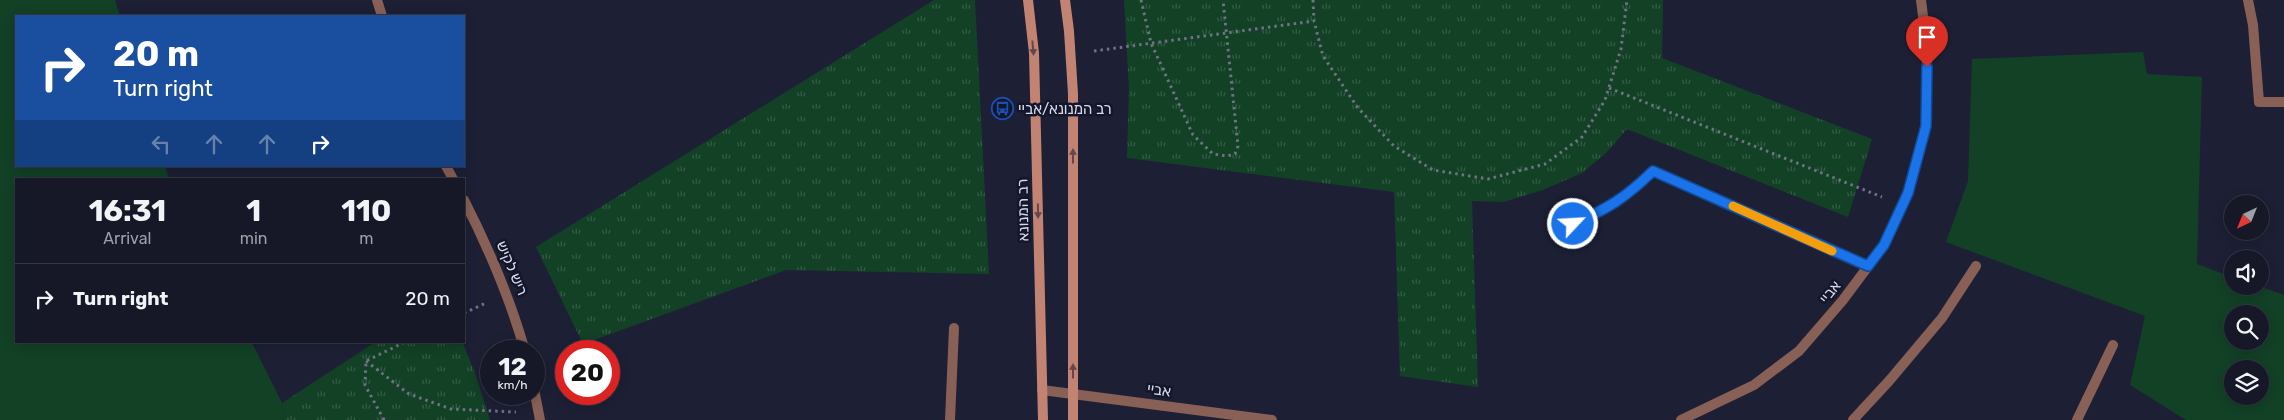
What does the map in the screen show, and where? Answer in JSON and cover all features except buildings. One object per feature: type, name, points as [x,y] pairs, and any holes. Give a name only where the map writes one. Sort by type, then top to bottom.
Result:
[{"type":"street","points":[[377,0],[382,15]]},
{"type":"street","name":"רב המנונא","points":[[1028,0],[1034,54],[1043,420]]},
{"type":"street","points":[[1065,0],[1073,94],[1073,420]]},
{"type":"street","name":"אביי","points":[[1681,420],[1754,385],[1798,351],[1843,300],[1884,245],[1908,193],[1926,126],[1927,48],[1921,0]]},
{"type":"street","points":[[2248,0],[2253,25],[2259,102],[2284,102]]},
{"type":"street","points":[[1573,224],[1608,208],[1629,195],[1653,171],[1868,266]]},
{"type":"street","name":"ריש לקיש","points":[[465,202],[493,258],[507,292],[522,340]]},
{"type":"street","points":[[1853,420],[1942,318],[1976,266]]},
{"type":"street","points":[[950,420],[954,328]]},
{"type":"street","points":[[2077,420],[2113,345]]},
{"type":"street","name":"אביי","points":[[1042,390],[1272,420]]},
{"type":"path","points":[[1141,0],[1151,43],[1193,135],[1213,154],[1227,156],[1235,154],[1238,146],[1223,0]]},
{"type":"path","points":[[1313,0],[1314,21],[1323,56],[1358,108],[1394,146],[1433,170],[1488,179],[1545,164],[1582,137],[1605,100],[1609,88],[1620,49],[1626,0]]},
{"type":"path","points":[[1070,55],[1314,21]]},
{"type":"path","points":[[1609,88],[1903,205]]},
{"type":"path","points":[[366,361],[403,343]]},
{"type":"path","points":[[366,361],[409,394],[450,409],[539,417]]},
{"type":"path","points":[[366,361],[365,385],[384,420]]},
{"type":"green space","points":[[0,0],[115,0],[120,15],[15,15],[15,167],[165,167],[169,178],[15,178],[15,343],[252,343],[282,403],[284,420],[0,420]]},
{"type":"green space","points":[[934,0],[975,0],[989,274],[786,270],[594,340],[581,340],[536,247]]},
{"type":"green space","points":[[1124,0],[1663,0],[1662,58],[1872,139],[1848,217],[1627,129],[1606,153],[1582,173],[1540,191],[1503,202],[1472,201],[1478,387],[1400,376],[1394,192],[1127,158],[1129,88]]},
{"type":"green space","points":[[2143,52],[2147,74],[2202,77],[2197,264],[2224,274],[2224,295],[2269,295],[2269,290],[2284,295],[2284,420],[2186,420],[2130,385],[2145,316],[1946,242],[1968,181],[1972,59]]},
{"type":"green space","points":[[374,343],[463,343],[480,389],[480,405],[485,405],[490,420],[284,420],[282,403]]},
{"type":"slow traffic","points":[[1733,206],[1832,251]]},
{"type":"place","name":"רב המנונא/אביי","points":[[1002,109]]},
{"type":"route","points":[[1573,224],[1608,208],[1629,195],[1653,171],[1868,266],[1884,245],[1908,193],[1926,126],[1927,67]]}]
